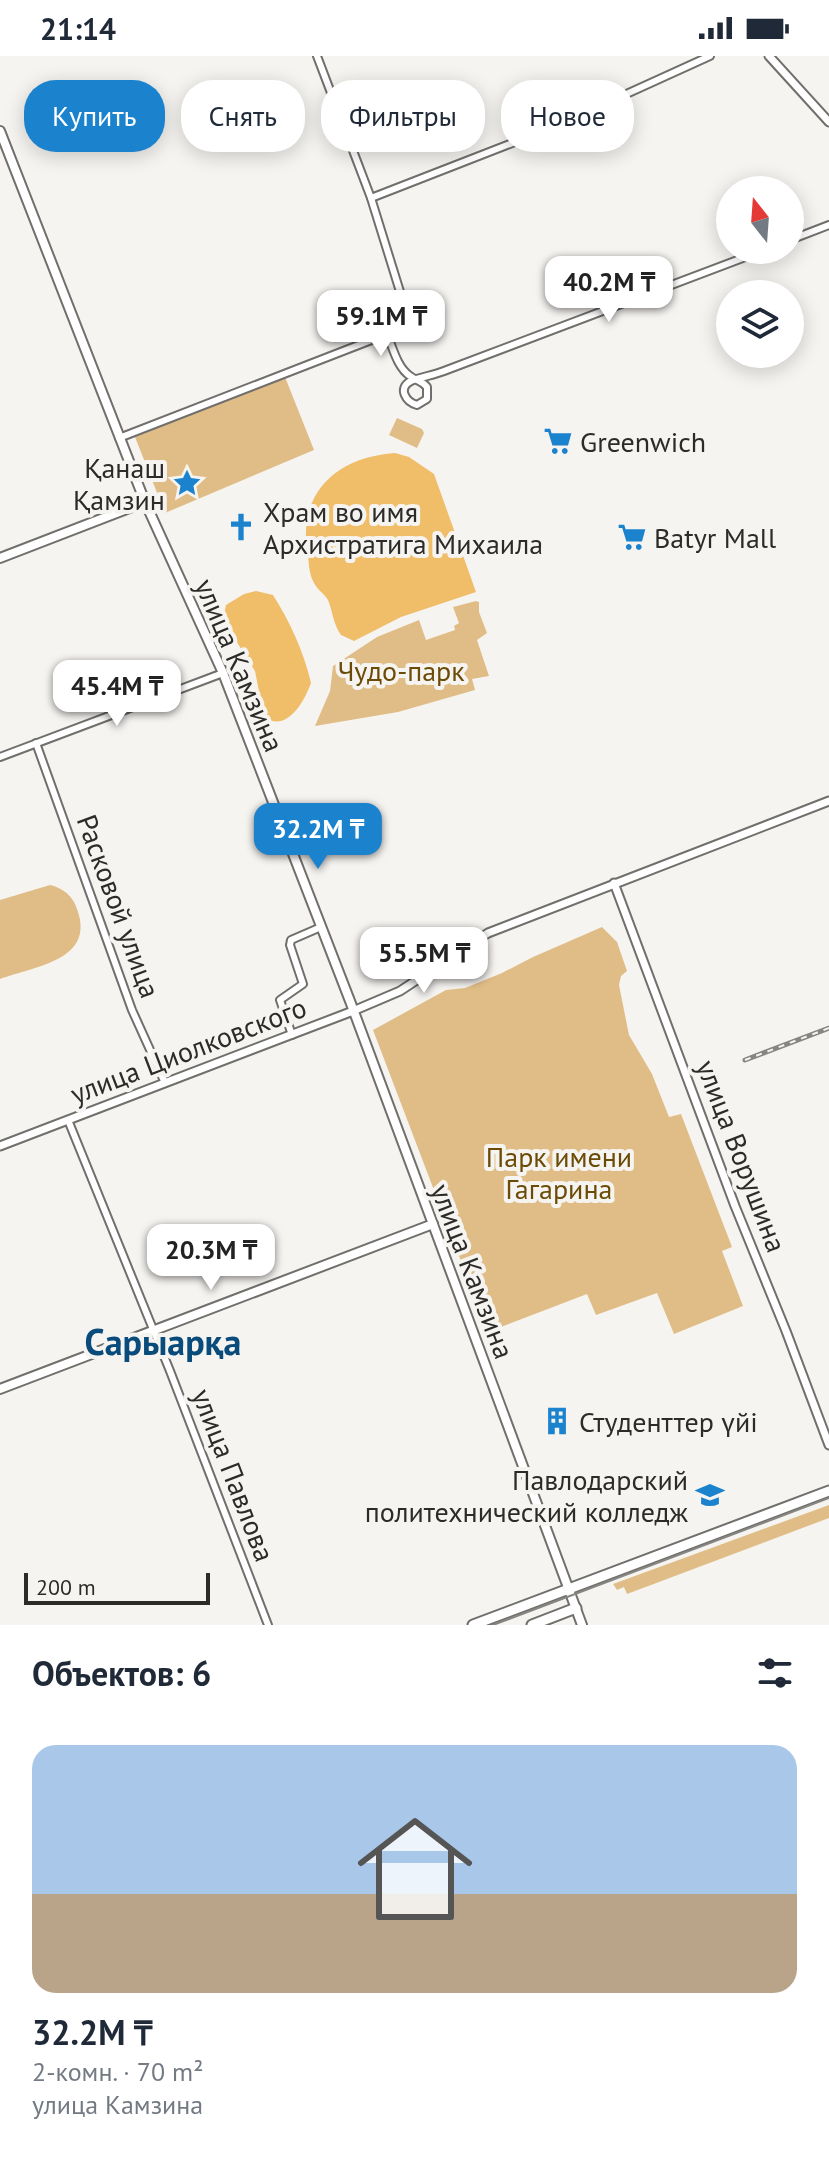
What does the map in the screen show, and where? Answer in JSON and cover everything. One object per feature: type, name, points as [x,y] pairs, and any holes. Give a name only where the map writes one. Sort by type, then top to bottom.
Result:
[{"type":"main road","name":"улица Камзина","points":[[1,135],[145,502],[223,673],[582,1625]]},
{"type":"main road","points":[[0,558],[145,502]]},
{"type":"main road","points":[[0,1389],[433,1224]]},
{"type":"main road","points":[[473,1625],[829,1491]]},
{"type":"main road","points":[[532,1625],[576,1608]]},
{"type":"street","points":[[119,438],[387,334],[405,320],[406,311],[371,198],[317,56]]},
{"type":"street","points":[[371,198],[556,126],[710,56]]},
{"type":"street","points":[[769,56],[829,122]]},
{"type":"street","points":[[804,235],[829,225]]},
{"type":"street","points":[[404,389],[409,382],[727,264]]},
{"type":"street","points":[[387,334],[402,369],[406,400],[417,405],[424,402],[433,382],[444,371]]},
{"type":"street","points":[[402,369],[425,384],[429,391]]},
{"type":"street","points":[[0,757],[223,673]]},
{"type":"street","name":"Расковой улица","points":[[36,743],[132,1010],[165,1083]]},
{"type":"street","name":"улица Циолковского","points":[[0,1146],[353,1011],[400,991],[488,933],[829,801]]},
{"type":"street","name":"улица Ворушина","points":[[614,883],[829,1445]]},
{"type":"street","points":[[292,1035],[280,1000],[303,984],[291,940],[321,927]]},
{"type":"street","name":"улица Павлова","points":[[68,1120],[268,1625]]},
{"type":"green space","points":[[285,377],[314,450],[165,513],[135,437]]},
{"type":"green space","points":[[397,418],[422,429],[424,433],[417,448],[389,435]]},
{"type":"green space","name":"Чудо-парк","points":[[479,602],[479,612],[487,633],[477,640],[489,676],[472,679],[475,690],[398,712],[315,726],[330,691],[333,666],[377,637],[419,620],[426,640],[455,630],[454,626],[459,623],[453,607]]},
{"type":"green space","points":[[50,885],[67,893],[73,900],[81,926],[78,940],[70,950],[45,965],[0,979],[0,900]]},
{"type":"green space","name":"Парк имени Гагарина","points":[[602,927],[617,942],[627,971],[621,976],[619,985],[629,1035],[652,1074],[669,1117],[681,1114],[732,1247],[722,1251],[743,1306],[674,1334],[657,1293],[596,1315],[587,1294],[488,1332],[373,1030],[446,990],[465,988]]},
{"type":"green space","points":[[829,1505],[829,1518],[627,1594],[624,1587],[617,1590],[613,1584]]},
{"type":"shaded area","points":[[395,453],[409,457],[434,474],[476,592],[401,617],[354,641],[341,635],[328,600],[312,578],[306,534],[308,514],[315,497],[338,471],[374,456]]},
{"type":"shaded area","points":[[256,591],[273,595],[279,605],[291,627],[311,683],[294,713],[280,721],[264,717],[255,671],[223,620],[226,605]]},
{"type":"tram line","points":[[493,1625],[829,1498]]},
{"type":"railway","points":[[745,1060],[829,1028]]},
{"type":"place","name":"Greenwich","points":[[558,441]]},
{"type":"place","name":"Қанаш Қамзин","points":[[187,483]]},
{"type":"place","name":"Храм во имя Архистратига Михаила","points":[[241,527]]},
{"type":"place","name":"Batyr Mall","points":[[632,537]]},
{"type":"place","name":"Студенттер үйі","points":[[557,1421]]},
{"type":"place","name":"Павлодарский политехнический колледж","points":[[710,1495]]},
{"type":"district","name":"Сарыарқа","points":[[163,1341]]}]
